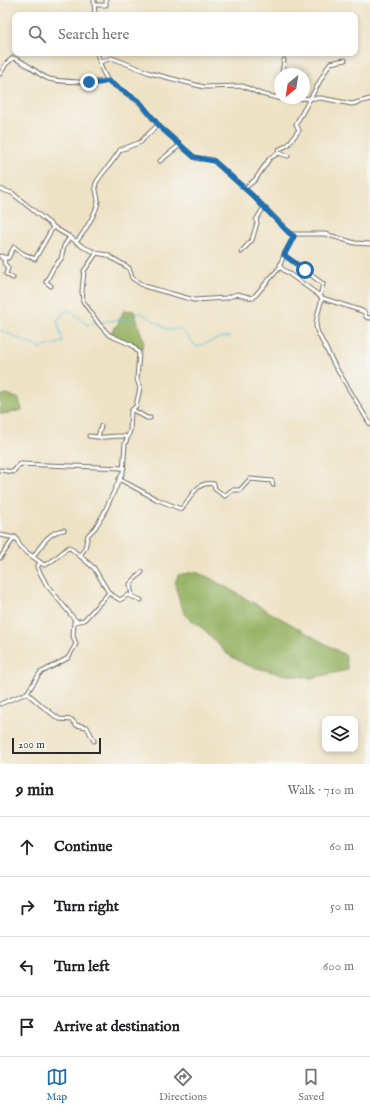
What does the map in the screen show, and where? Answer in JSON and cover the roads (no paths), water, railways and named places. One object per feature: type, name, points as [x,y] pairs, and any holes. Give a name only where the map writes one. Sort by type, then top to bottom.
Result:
[{"type":"street","points":[[94,0],[95,12]]},
{"type":"street","points":[[94,5],[106,5],[106,0]]},
{"type":"street","points":[[97,56],[108,81],[140,102],[158,125],[197,159],[209,158],[214,161],[245,188],[289,233],[294,236],[325,234],[355,243],[369,244],[370,239]]},
{"type":"street","points":[[0,74],[6,64],[13,58],[49,78],[70,82],[99,83],[108,81]]},
{"type":"street","points":[[100,62],[112,58],[150,73],[204,87],[243,86],[274,97]]},
{"type":"street","points":[[283,68],[284,60]]},
{"type":"street","points":[[310,97],[330,63],[345,60]]},
{"type":"street","points":[[310,100],[321,98],[352,104],[370,100]]},
{"type":"street","points":[[245,188],[255,180],[270,158],[279,153],[278,150],[288,145],[299,130],[296,124],[306,104]]},
{"type":"street","points":[[76,242],[83,235],[98,205],[98,193],[95,188],[97,183],[120,150],[141,142],[158,125]]},
{"type":"street","points":[[160,161],[180,145]]},
{"type":"street","points":[[279,153],[288,156]]},
{"type":"street","points":[[0,189],[12,193],[53,227],[76,242],[96,253],[113,258],[129,268],[132,278],[144,286],[163,290],[174,296],[194,300],[226,298],[237,294],[253,298],[280,266],[294,236]]},
{"type":"street","points":[[241,252],[252,240],[257,223],[256,220],[264,207]]},
{"type":"street","points":[[0,257],[8,258],[14,247],[22,253],[35,259],[53,227]]},
{"type":"street","points":[[51,286],[46,282],[61,259],[64,246],[70,237]]},
{"type":"street","points":[[80,556],[85,548],[87,537],[103,516],[124,468],[125,444],[128,437],[131,411],[136,404],[140,388],[137,379],[139,353],[132,345],[109,335],[99,324],[83,298],[84,271],[96,253]]},
{"type":"street","points":[[284,255],[322,283],[323,285],[316,326],[318,333],[324,341],[335,366],[370,424]]},
{"type":"street","points":[[0,257],[5,260],[4,263],[8,268],[6,274],[13,278]]},
{"type":"street","points":[[280,266],[321,297],[362,311],[366,313],[366,317],[370,318]]},
{"type":"street","points":[[133,410],[147,418],[150,418]]},
{"type":"street","points":[[98,437],[101,426]]},
{"type":"street","points":[[89,436],[109,438],[122,436],[128,437]]},
{"type":"street","points":[[0,470],[13,472],[20,464],[124,468]]},
{"type":"street","points":[[119,479],[156,499],[181,509],[193,491],[209,483],[214,484],[215,489],[225,496],[232,490],[240,490],[250,479],[272,481],[273,485]]},
{"type":"street","points":[[33,557],[44,541],[59,530],[64,530]]},
{"type":"street","points":[[0,535],[15,537],[21,548],[44,565],[51,563],[56,556],[69,547],[94,568],[109,593],[120,600],[126,596],[132,596],[141,600]]},
{"type":"street","points":[[0,558],[15,537]]},
{"type":"street","points":[[40,563],[37,567],[44,580],[76,621]]},
{"type":"street","points":[[132,596],[130,584],[142,572]]},
{"type":"street","points":[[76,621],[84,620],[109,593]]},
{"type":"street","points":[[0,704],[27,693],[40,673],[65,660],[70,655],[76,644],[73,636],[73,626],[76,621]]},
{"type":"street","points":[[27,693],[60,720],[72,720],[76,725],[87,727],[94,741]]},
{"type":"waterway","points":[[0,330],[40,348],[63,342],[57,321],[65,311],[71,311],[87,325],[97,322]]},
{"type":"waterway","points":[[100,322],[133,318],[140,312],[169,330],[181,329],[196,347],[222,337],[230,337]]}]
